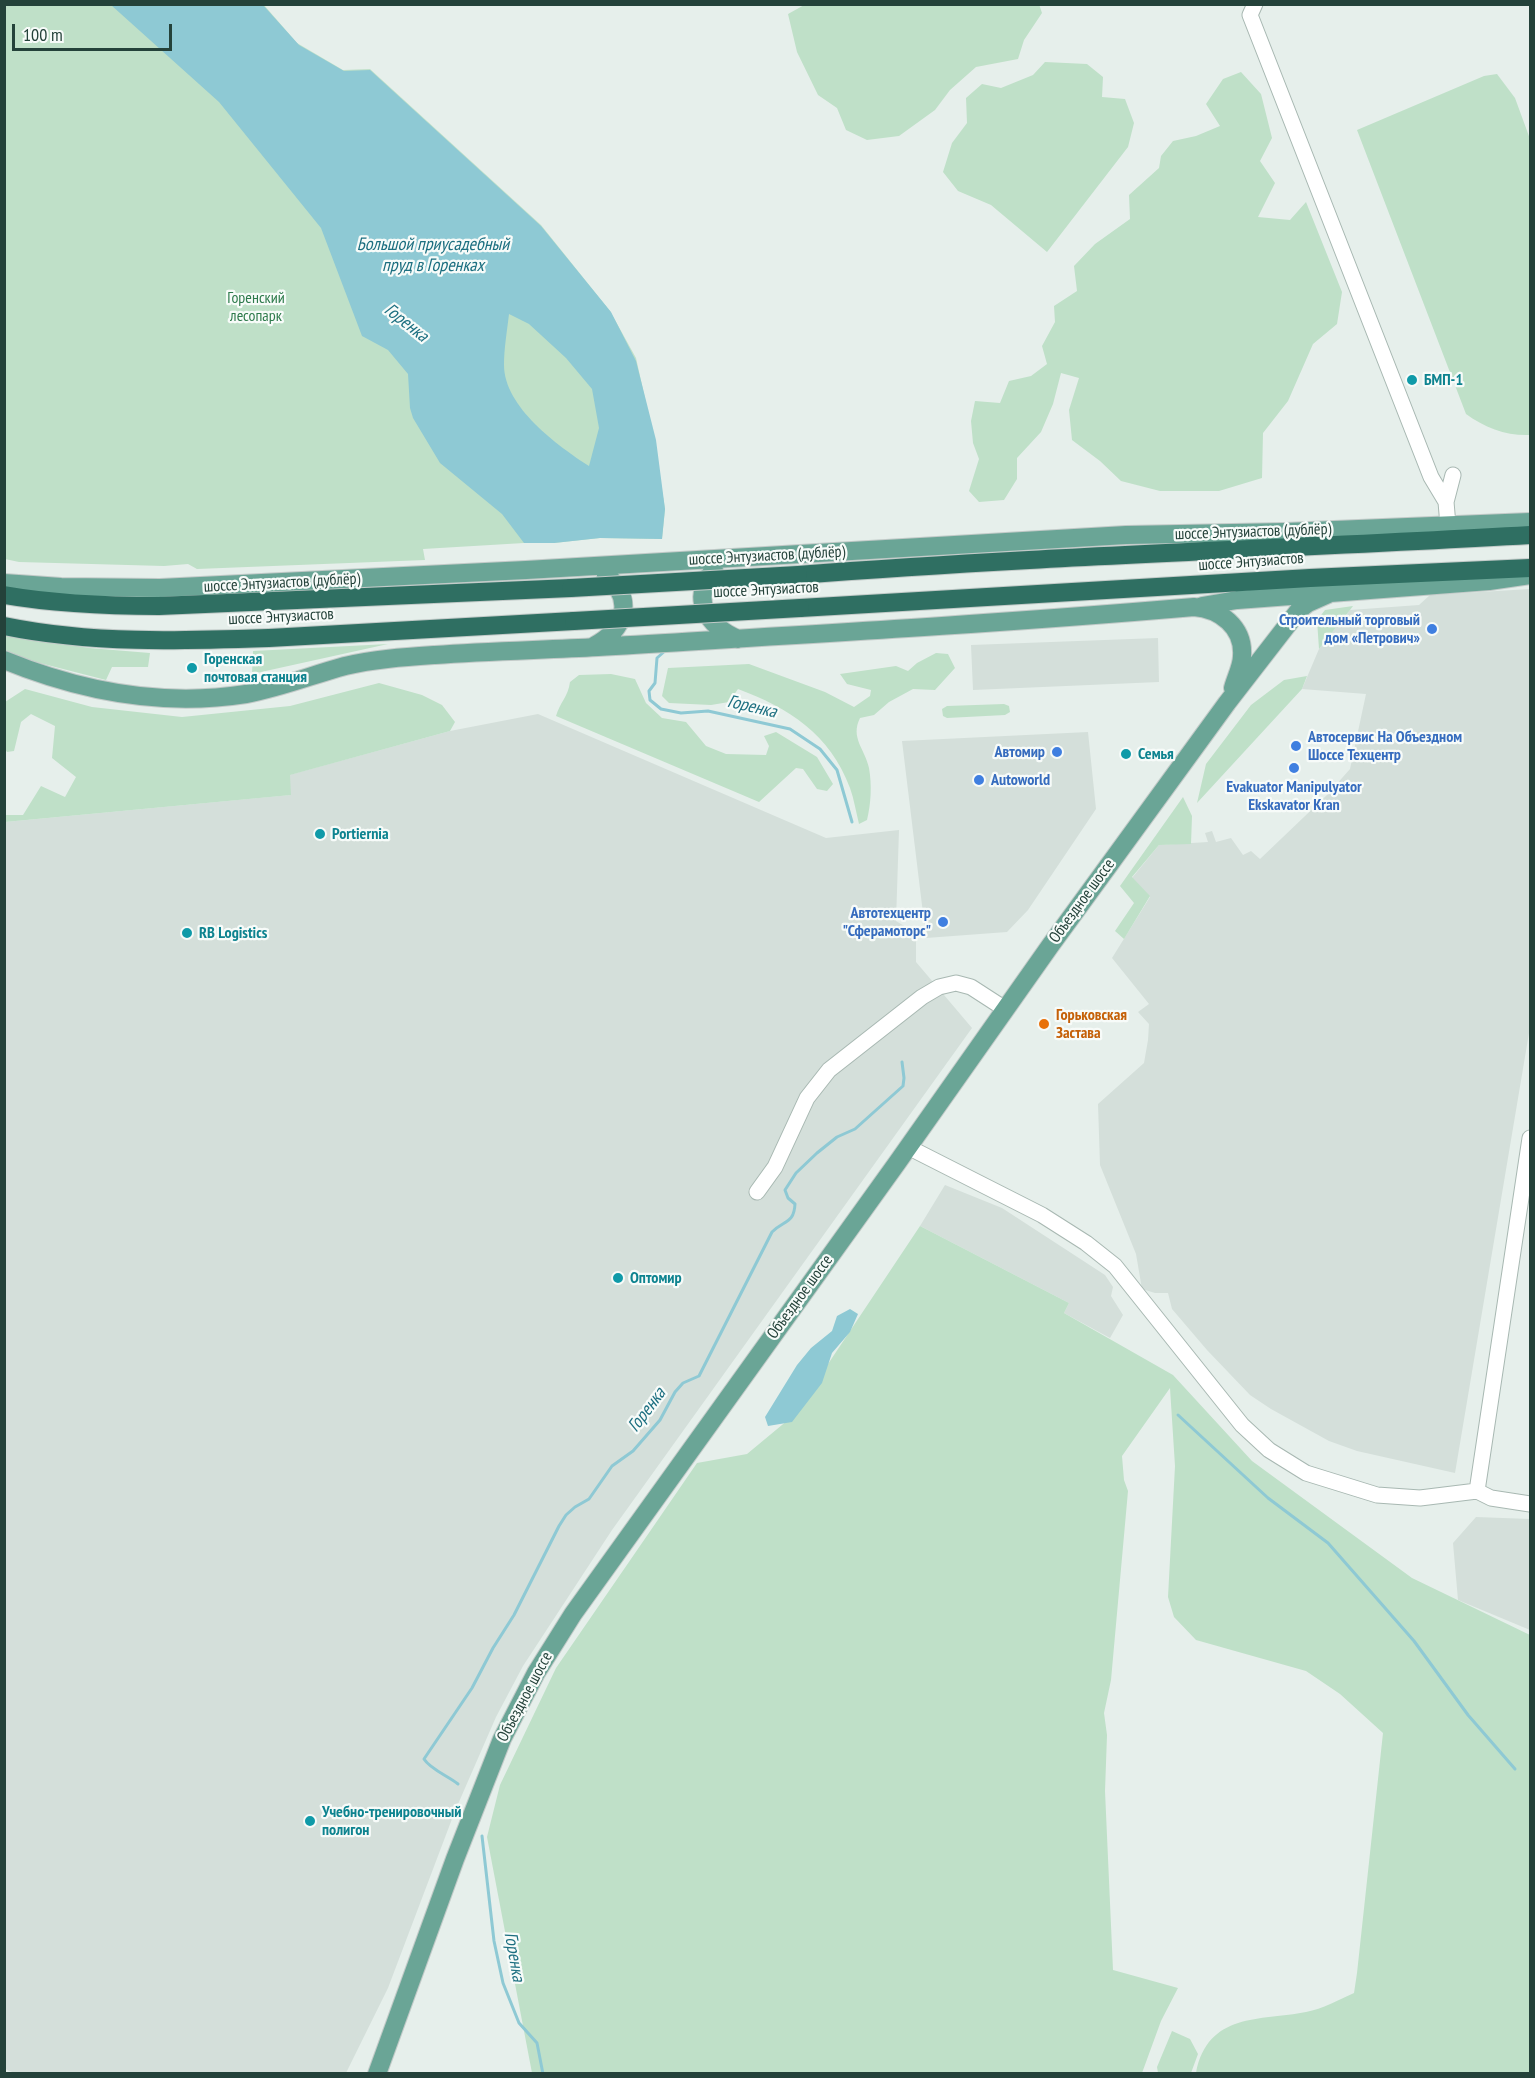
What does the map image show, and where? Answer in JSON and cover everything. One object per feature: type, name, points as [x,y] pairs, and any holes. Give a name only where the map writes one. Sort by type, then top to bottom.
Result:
[{"type":"highway","name":"шоссе Энтузиастов","points":[[4,595],[70,603],[159,606],[571,588],[1119,554],[1377,544],[1530,535]]},
{"type":"highway","name":"шоссе Энтузиастов","points":[[4,626],[84,638],[179,640],[318,636],[1310,578],[1530,568]]},
{"type":"main road","name":"шоссе Энтузиастов (дублёр)","points":[[4,583],[61,587],[160,588],[587,567],[1126,535],[1286,532],[1530,522]]},
{"type":"main road","points":[[730,558],[710,574],[704,587],[703,600],[706,614],[714,625],[738,639]]},
{"type":"main road","points":[[587,567],[601,572],[612,580],[620,592],[623,605],[621,618],[615,631],[592,647]]},
{"type":"main road","points":[[4,660],[40,674],[97,690],[175,700],[248,693],[292,683],[350,665],[381,660],[1079,617],[1194,608],[1237,600],[1489,581],[1530,575]]},
{"type":"main road","name":"Объездное шоссе","points":[[378,2073],[455,1859],[502,1739],[536,1673],[573,1614],[1005,1009],[1227,704],[1299,610],[1308,603],[1335,591]]},
{"type":"main road","points":[[1194,608],[1219,613],[1232,624],[1240,639],[1241,664],[1227,704]]},
{"type":"street","points":[[1255,4],[1250,15],[1431,477],[1446,502]]},
{"type":"street","points":[[1448,525],[1446,502],[1453,475]]},
{"type":"street","points":[[757,1192],[775,1167],[807,1098],[829,1070],[922,997],[939,987],[956,982],[971,987],[1005,1009]]},
{"type":"street","points":[[1477,1491],[1530,1138]]},
{"type":"street","points":[[908,1147],[1042,1215],[1086,1243],[1115,1266],[1242,1425],[1269,1450],[1306,1473],[1377,1495],[1420,1498],[1477,1491],[1491,1498],[1530,1504]]},
{"type":"shaded area","points":[[1530,589],[1530,1027],[1455,1473],[1357,1451],[1329,1441],[1271,1409],[1250,1395],[1207,1350],[1172,1309],[1168,1293],[1155,1293],[1142,1289],[1136,1254],[1100,1165],[1098,1104],[1144,1063],[1148,1040],[1149,1024],[1138,1012],[1149,1004],[1112,958],[1150,897],[1132,878],[1159,845],[1208,842],[1205,833],[1212,831],[1216,842],[1231,838],[1243,855],[1251,851],[1260,859],[1327,795],[1350,769],[1366,694],[1302,689],[1319,649],[1350,610],[1419,605],[1430,595]]},
{"type":"shaded area","points":[[1158,638],[1159,682],[973,690],[971,645]]},
{"type":"shaded area","points":[[538,714],[826,838],[899,830],[896,921],[916,933],[916,962],[972,1028],[612,1530],[523,1666],[496,1717],[455,1811],[388,1988],[346,2073],[17,2074],[5,2069],[5,822],[290,795],[289,775],[450,731]]},
{"type":"shaded area","points":[[1088,732],[1096,809],[1028,910],[1007,932],[926,938],[902,741]]},
{"type":"shaded area","points":[[945,1185],[1002,1208],[1105,1275],[1113,1287],[1111,1296],[1123,1315],[1110,1338],[1064,1313],[1069,1303],[920,1226]]},
{"type":"shaded area","points":[[1476,1517],[1530,1519],[1530,1630],[1458,1600],[1453,1543]]},
{"type":"green space","points":[[806,4],[1039,4],[1042,13],[1024,40],[1018,59],[976,67],[950,90],[935,110],[899,136],[867,140],[846,130],[837,108],[818,95],[797,52],[788,14]]},
{"type":"green space","name":"Горенский лесопарк","points":[[5,5],[264,5],[297,43],[343,70],[370,69],[541,225],[610,311],[636,358],[654,439],[665,509],[662,539],[600,538],[554,543],[423,549],[425,560],[197,569],[188,564],[164,566],[19,562],[5,559]]},
{"type":"green space","points":[[1045,62],[1087,64],[1103,77],[1102,97],[1125,99],[1134,123],[1128,147],[1047,252],[991,205],[958,191],[943,172],[952,143],[967,123],[966,98],[982,84],[1001,88],[1033,75]]},
{"type":"green space","points":[[1241,72],[1261,94],[1272,138],[1260,161],[1275,183],[1258,217],[1290,220],[1306,202],[1342,292],[1337,324],[1313,344],[1288,401],[1263,433],[1262,478],[1219,491],[1160,491],[1121,481],[1100,461],[1072,440],[1069,410],[1079,378],[1061,373],[1053,404],[1041,432],[1017,458],[1017,479],[1004,500],[979,502],[969,491],[979,459],[973,443],[971,421],[975,401],[1000,403],[1009,381],[1031,376],[1047,364],[1042,346],[1055,322],[1054,306],[1077,291],[1074,266],[1095,244],[1130,219],[1129,195],[1159,168],[1161,156],[1173,141],[1196,136],[1220,126],[1206,104],[1223,79]]},
{"type":"green space","points":[[1497,74],[1515,98],[1530,139],[1530,435],[1496,430],[1466,414],[1357,130],[1484,76]]},
{"type":"green space","points":[[1353,606],[1319,649],[1317,620],[1325,610]]},
{"type":"green space","points":[[4,634],[89,648],[150,653],[148,667],[112,667],[106,680],[28,660],[5,650]]},
{"type":"green space","points":[[388,644],[252,674],[253,651]]},
{"type":"green space","points":[[936,653],[948,654],[955,668],[935,690],[913,689],[889,702],[874,715],[860,718],[857,725],[857,738],[869,768],[871,788],[867,820],[859,824],[850,788],[842,769],[819,738],[791,714],[738,689],[729,702],[711,705],[669,703],[662,696],[668,668],[749,664],[825,692],[854,707],[870,696],[871,690],[847,684],[840,674],[896,666],[908,671],[917,663]]},
{"type":"green space","points":[[611,674],[635,679],[646,703],[662,718],[686,722],[706,746],[726,754],[766,755],[769,746],[764,736],[776,732],[817,757],[833,784],[827,791],[817,789],[803,769],[796,768],[759,802],[556,716],[568,692],[570,682],[579,675]]},
{"type":"green space","points":[[1307,676],[1302,689],[1197,803],[1206,764],[1251,705],[1284,680]]},
{"type":"green space","points":[[379,683],[422,695],[442,705],[455,722],[450,731],[290,775],[291,795],[5,822],[5,815],[23,815],[41,786],[65,797],[76,777],[52,758],[55,726],[31,714],[21,722],[14,751],[7,752],[5,749],[5,702],[25,689],[92,707],[182,717],[290,706]]},
{"type":"green space","points":[[1004,704],[1009,706],[1010,712],[1005,715],[947,718],[943,716],[942,709],[947,706]]},
{"type":"green space","points":[[1183,797],[1192,816],[1191,844],[1159,845],[1132,877],[1150,896],[1124,939],[1115,931],[1134,903],[1120,886]]},
{"type":"green space","points":[[920,1226],[1069,1303],[1064,1313],[1173,1375],[1252,1461],[1412,1578],[1530,1635],[1530,2073],[1196,2073],[1202,2053],[1212,2039],[1224,2029],[1254,2019],[1312,2011],[1354,1993],[1383,1733],[1340,1694],[1306,1671],[1196,1640],[1174,1617],[1168,1597],[1175,1466],[1170,1388],[1122,1456],[1124,1480],[1128,1491],[1111,1680],[1104,1713],[1107,1735],[1105,1791],[1113,1970],[1178,1988],[1161,2021],[1142,2073],[532,2073],[487,1837],[500,1785],[556,1668],[697,1463],[747,1454],[794,1415]]},
{"type":"green space","points":[[1172,2031],[1190,2039],[1198,2054],[1191,2073],[1158,2073],[1157,2067]]},
{"type":"water","name":"Большой приусадебный пруд в Горенках","points":[[111,5],[263,5],[299,45],[344,71],[370,70],[541,226],[611,312],[636,361],[656,440],[665,509],[662,539],[600,538],[554,543],[524,543],[502,514],[440,463],[413,418],[410,408],[408,374],[388,350],[362,336],[321,228],[219,102]],"holes":[[[509,314],[529,324],[566,358],[592,389],[599,428],[589,466],[535,424],[513,396],[506,381],[504,359]]]},
{"type":"water","points":[[850,1309],[858,1314],[850,1332],[832,1353],[822,1383],[792,1422],[768,1426],[765,1417],[797,1365],[811,1348],[832,1331],[837,1316]]},
{"type":"waterway","name":"Горенка","points":[[666,650],[657,658],[655,683],[649,691],[650,700],[661,709],[681,713],[708,711],[790,729],[820,749],[837,770],[852,822]]},
{"type":"waterway","name":"Горенка","points":[[458,1784],[424,1759],[472,1688],[514,1615],[559,1526],[566,1515],[589,1499],[612,1466],[633,1451],[660,1420],[675,1392],[683,1383],[699,1376],[772,1232],[793,1215],[795,1204],[788,1198],[785,1190],[796,1173],[817,1153],[837,1137],[855,1129],[903,1086],[902,1062]]},
{"type":"waterway","points":[[1178,1415],[1268,1498],[1328,1543],[1414,1641],[1468,1715],[1515,1769]]},
{"type":"waterway","name":"Горенка","points":[[482,1836],[494,1941],[503,1983],[519,2023],[537,2043],[543,2074]]},
{"type":"place","name":"БМП-1","points":[[1412,380]]},
{"type":"place","name":"Строительный торговый дом «Петрович»","points":[[1432,629]]},
{"type":"place","name":"Горенская почтовая станция","points":[[192,668]]},
{"type":"place","name":"Автосервис На Объездном Шоссе Техцентр","points":[[1296,746]]},
{"type":"place","name":"Автомир","points":[[1057,752]]},
{"type":"place","name":"Семья","points":[[1126,754]]},
{"type":"place","name":"Evakuator Manipulyator Ekskavator Kran","points":[[1294,768]]},
{"type":"place","name":"Autoworld","points":[[979,780]]},
{"type":"place","name":"Portiernia","points":[[320,834]]},
{"type":"place","name":"Автотехцентр \"Сферамоторс\"","points":[[943,922]]},
{"type":"place","name":"RB Logistics","points":[[187,933]]},
{"type":"place","name":"Горьковская Застава","points":[[1044,1024]]},
{"type":"place","name":"Оптомир","points":[[618,1278]]},
{"type":"place","name":"Учебно-тренировочный полигон","points":[[310,1821]]}]
